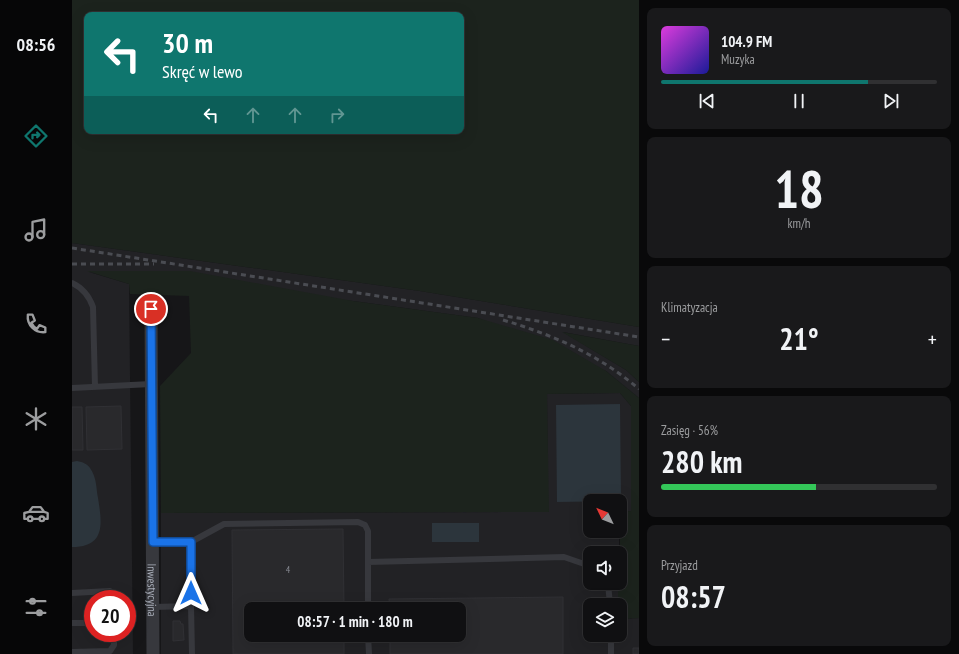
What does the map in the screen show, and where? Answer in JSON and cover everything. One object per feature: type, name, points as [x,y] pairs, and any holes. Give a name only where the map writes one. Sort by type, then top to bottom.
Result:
[{"type":"street","name":"Inwestycyjna","points":[[151,309],[153,654]]},
{"type":"lane","points":[[72,283],[82,289],[89,297],[93,308],[95,387]]},
{"type":"lane","points":[[72,388],[151,384]]},
{"type":"lane","points":[[153,542],[191,542],[224,524],[358,522],[365,525],[368,531],[368,602]]},
{"type":"lane","points":[[191,542],[192,654]]},
{"type":"lane","points":[[368,562],[564,557],[583,564]]},
{"type":"lane","points":[[72,593],[84,592]]},
{"type":"lane","points":[[153,607],[191,606]]},
{"type":"lane","points":[[72,623],[84,623]]},
{"type":"lane","points":[[72,652],[110,651],[114,646],[114,642]]},
{"type":"lane","points":[[368,642],[369,654]]},
{"type":"lane","points":[[611,642],[611,654]]},
{"type":"shaded area","points":[[72,0],[639,0],[639,327],[420,291],[72,243]]},
{"type":"shaded area","points":[[72,243],[420,291],[639,327],[639,346],[563,332],[626,370],[639,382],[639,398],[606,371],[478,318],[353,301],[89,272],[129,284],[132,590],[84,590],[84,642],[133,642],[133,654],[72,654]]},
{"type":"shaded area","points":[[87,271],[190,271],[353,301],[478,318],[553,340],[606,371],[639,398],[639,618],[627,619],[627,598],[618,598],[618,590],[627,590],[627,546],[620,546],[620,538],[627,538],[627,511],[631,511],[631,406],[620,393],[547,394],[549,512],[161,513],[160,386],[191,353],[189,296],[130,294],[129,284]]},
{"type":"shaded area","points":[[562,332],[639,346],[639,382],[626,370]]},
{"type":"shaded area","points":[[620,393],[631,406],[631,511],[627,511],[627,494],[583,494],[583,538],[619,538],[619,546],[583,546],[583,590],[618,590],[618,598],[583,598],[583,642],[627,642],[627,619],[639,618],[639,654],[161,654],[161,513],[548,512],[547,394]]},
{"type":"shaded area","points":[[620,404],[621,494],[583,494],[583,502],[557,502],[556,405]]},
{"type":"shaded area","points":[[77,461],[88,465],[94,476],[100,524],[99,532],[91,543],[83,546],[72,547],[72,462]]},
{"type":"shaded area","points":[[432,523],[479,523],[479,542],[432,542]]},
{"type":"building","points":[[121,406],[122,449],[87,450],[86,407]]},
{"type":"building","points":[[72,407],[82,407],[83,450],[72,450]]},
{"type":"building","points":[[343,529],[344,602],[244,602],[244,642],[344,642],[344,654],[233,654],[232,530]]},
{"type":"building","points":[[563,597],[563,654],[390,654],[390,642],[466,642],[466,602],[389,602],[389,599]]},
{"type":"building","points":[[173,621],[180,621],[181,624],[183,624],[184,640],[173,641]]},
{"type":"building","points":[[633,648],[639,648],[639,654],[633,654]]},
{"type":"railway","points":[[72,248],[639,337]]},
{"type":"railway","points":[[72,264],[154,264]]},
{"type":"railway","points":[[503,320],[540,332],[574,347],[607,366],[639,389]]},
{"type":"route","points":[[151,309],[153,542],[191,542],[191,593]]}]
